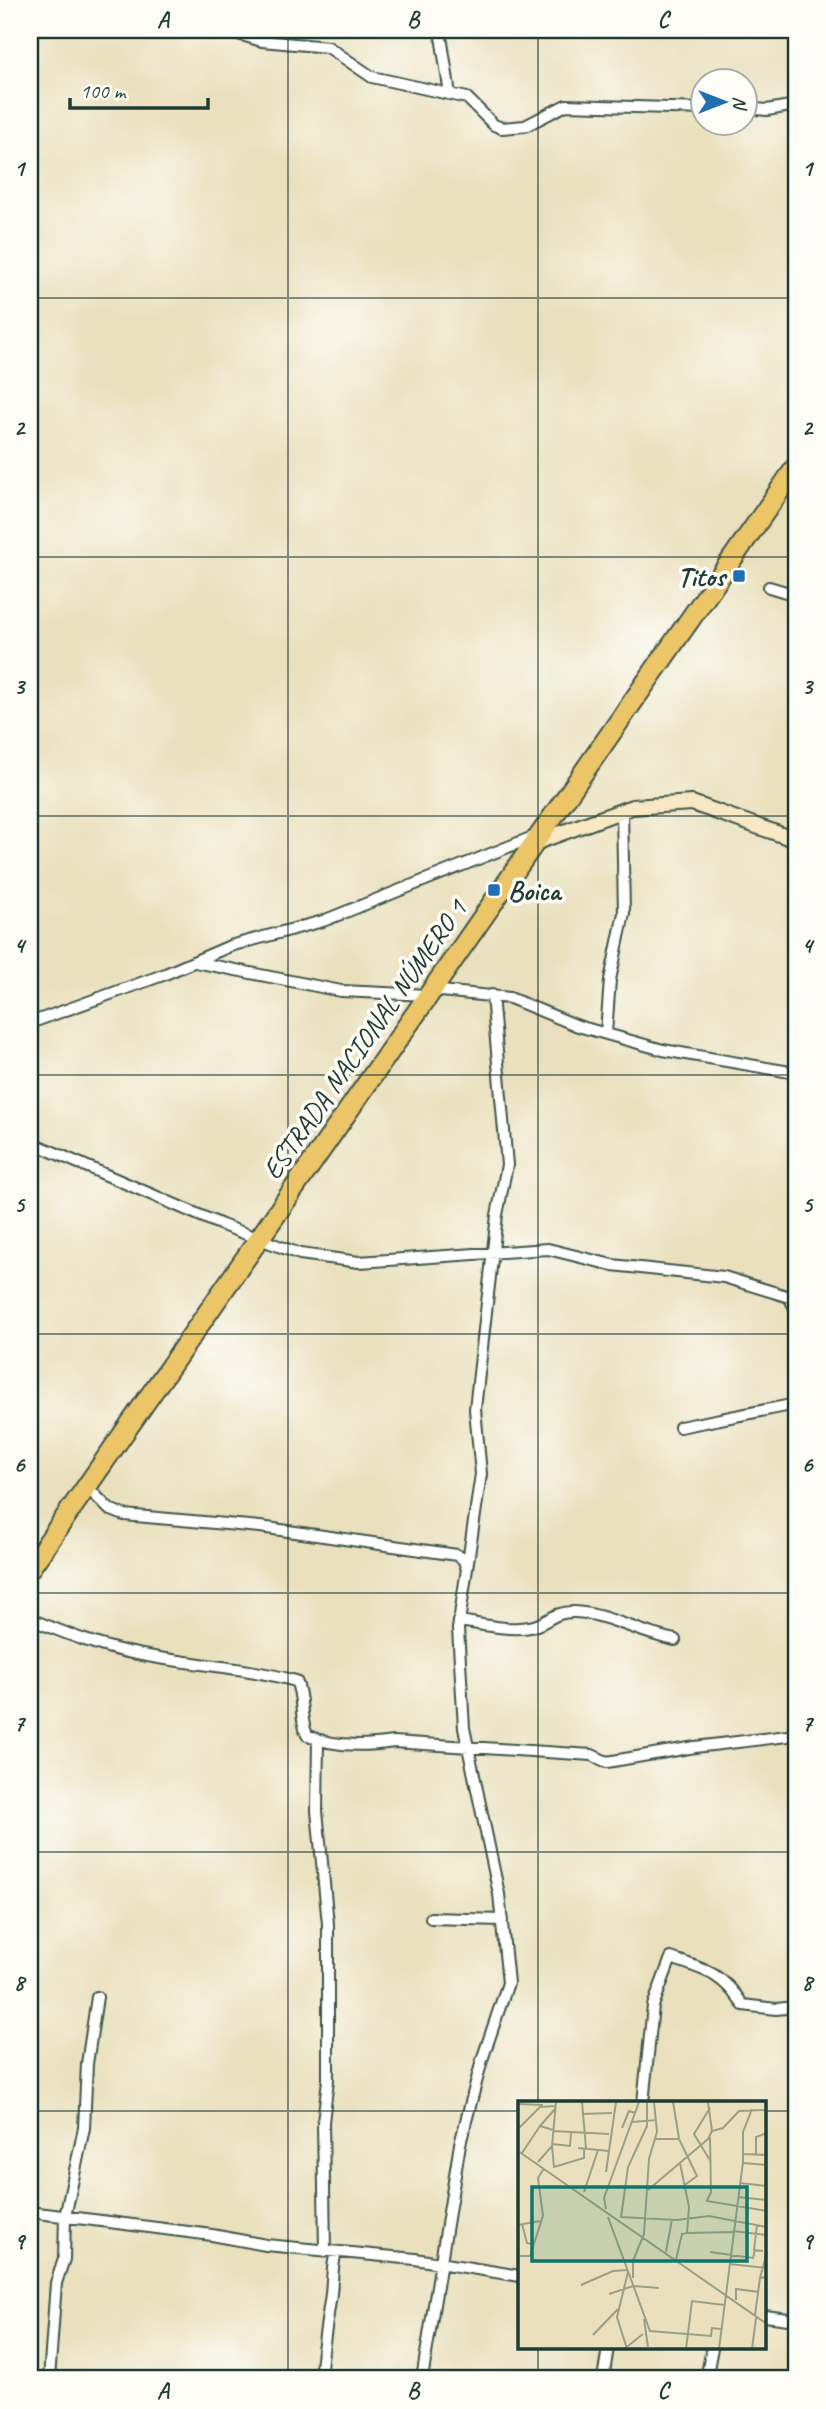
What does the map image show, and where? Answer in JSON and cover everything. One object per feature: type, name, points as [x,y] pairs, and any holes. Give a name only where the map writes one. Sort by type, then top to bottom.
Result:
[{"type":"highway","name":"ESTRADA NACIONAL NÚMERO 1","points":[[30,1568],[796,467]]},
{"type":"street","points":[[225,30],[262,41],[328,47],[372,77],[472,101],[494,125],[502,128],[525,125],[566,105],[690,109]]},
{"type":"street","points":[[440,30],[450,94]]},
{"type":"street","points":[[760,109],[796,105]]},
{"type":"street","points":[[769,587],[796,595]]},
{"type":"street","points":[[30,1023],[195,962],[230,946],[323,921],[540,837],[622,811],[643,806],[692,803],[796,840]]},
{"type":"street","points":[[606,1033],[610,980],[624,914],[622,811]]},
{"type":"street","points":[[230,946],[233,970]]},
{"type":"street","points":[[195,962],[341,991],[492,995],[523,1001],[578,1026],[663,1050],[796,1073]]},
{"type":"street","points":[[422,2379],[460,2144],[482,2060],[508,1983],[499,1894],[467,1747],[459,1621],[481,1474],[475,1409],[496,1214],[508,1165],[492,995]]},
{"type":"street","points":[[30,1142],[258,1239],[300,1254],[359,1262],[548,1249],[612,1265],[724,1278],[793,1298],[796,1310]]},
{"type":"street","points":[[680,1427],[796,1404]]},
{"type":"street","points":[[93,1493],[109,1509],[124,1515],[260,1527],[410,1546],[457,1555],[463,1559],[467,1570]]},
{"type":"street","points":[[459,1621],[526,1628],[555,1614],[578,1612],[645,1634],[676,1640]]},
{"type":"street","points":[[30,1619],[92,1644],[144,1656],[235,1667],[296,1681],[301,1690],[301,1722],[307,1735],[318,1740],[370,1746],[394,1742],[592,1755],[607,1762],[695,1746],[796,1735]]},
{"type":"street","points":[[318,1740],[317,1811],[328,1924],[328,2080],[323,2122],[331,2271],[331,2298],[322,2343],[320,2379]]},
{"type":"street","points":[[431,1918],[502,1920]]},
{"type":"street","points":[[643,2101],[653,2007],[671,1958],[716,1973],[730,1986],[743,2006],[776,2009],[796,2007]]},
{"type":"street","points":[[49,2379],[56,2283],[64,2259],[65,2217],[84,2129],[87,2064],[97,1997]]},
{"type":"street","points":[[30,2212],[441,2263],[518,2276]]},
{"type":"street","points":[[766,2316],[796,2320]]},
{"type":"street","points":[[603,2379],[608,2350]]},
{"type":"street","points":[[706,2379],[712,2350]]},
{"type":"place","name":"Titos","points":[[739,576]]},
{"type":"place","name":"Boica","points":[[494,890]]}]
